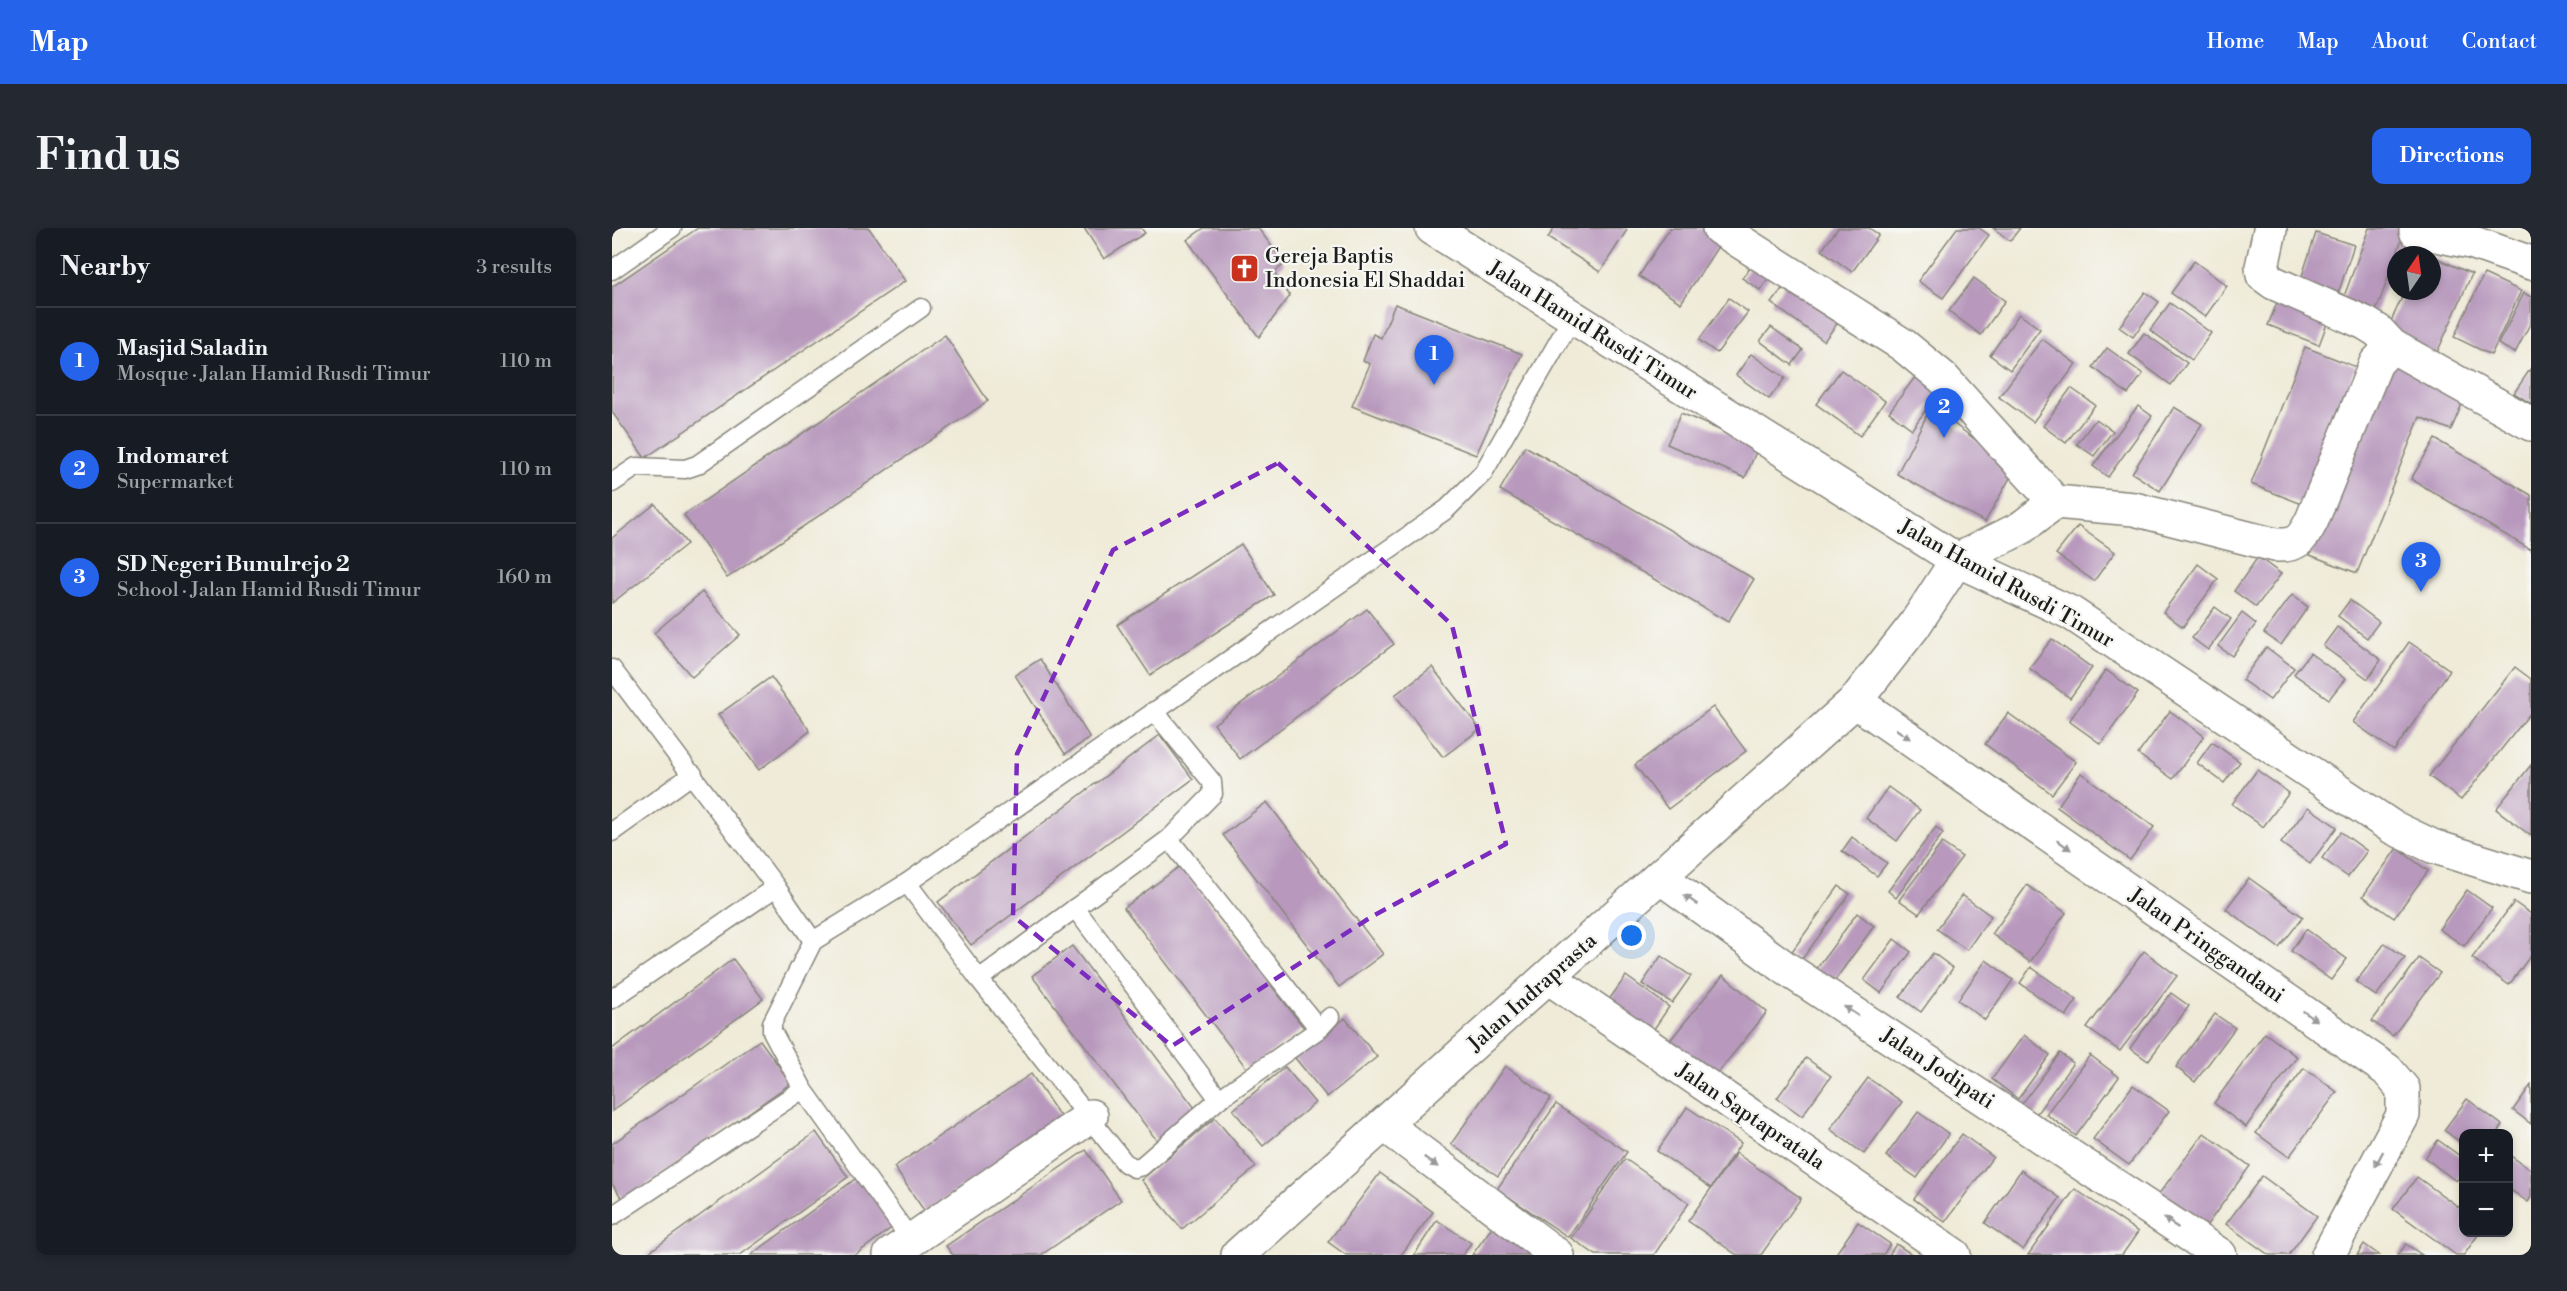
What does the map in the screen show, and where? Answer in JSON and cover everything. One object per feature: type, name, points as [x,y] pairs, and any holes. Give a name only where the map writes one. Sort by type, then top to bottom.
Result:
[{"type":"street","name":"Jalan Hamid Rusdi Timur","points":[[1432,228],[1957,560],[2071,614],[2392,827],[2432,846],[2531,877]]},
{"type":"street","points":[[1726,230],[1903,345],[1943,378],[2055,502]]},
{"type":"street","points":[[2270,230],[2262,267],[2263,275],[2274,283],[2365,323],[2378,331],[2392,346],[2531,424]]},
{"type":"street","points":[[2416,231],[2471,242],[2531,263]]},
{"type":"street","points":[[1957,560],[2021,528],[2055,502],[2134,509],[2275,545],[2290,545],[2303,537],[2312,520],[2376,363],[2392,346]]},
{"type":"street","name":"Jalan Indraprasta","points":[[1238,1255],[1855,701],[1914,626],[1957,560]]},
{"type":"street","name":"Jalan Pringgandani","points":[[1855,701],[2387,1070],[2403,1089],[2403,1115],[2328,1255]]},
{"type":"street","name":"Jalan Jodipati","points":[[1660,877],[1787,969],[2220,1255]]},
{"type":"street","name":"Jalan Saptapratala","points":[[1548,977],[1954,1255]]},
{"type":"street","points":[[901,1248],[1090,1116]]},
{"type":"street","points":[[1385,1125],[1557,1255]]},
{"type":"lane","points":[[612,270],[672,228]]},
{"type":"lane","points":[[612,483],[636,467],[685,469],[697,465],[921,308]]},
{"type":"lane","points":[[901,1248],[803,1089],[772,1031],[772,1023],[813,941],[907,883],[1447,509],[1483,473],[1572,318]]},
{"type":"lane","points":[[612,669],[693,774],[813,941]]},
{"type":"lane","points":[[979,979],[1169,839],[1213,794],[1212,782],[1154,711]]},
{"type":"lane","points":[[612,832],[693,774]]},
{"type":"lane","points":[[907,883],[979,979],[1125,1163],[1134,1168],[1142,1166],[1219,1099],[1324,1023],[1169,839]]},
{"type":"lane","points":[[612,999],[776,887]]},
{"type":"lane","points":[[1075,908],[1219,1099]]},
{"type":"lane","points":[[612,1216],[803,1089]]},
{"type":"highlighted area","points":[[1278,463],[1452,625],[1506,844],[1371,917],[1172,1046],[1013,916],[1017,754],[1113,550]]},
{"type":"building","points":[[698,228],[869,228],[905,281],[645,458],[612,412],[612,287]]},
{"type":"building","points":[[1084,228],[1141,228],[1145,233],[1104,259]]},
{"type":"building","name":"Gereja Baptis Indonesia El Shaddai","points":[[1204,228],[1258,228],[1285,264],[1274,272],[1290,296],[1259,337],[1187,240]]},
{"type":"building","points":[[1554,228],[1624,228],[1627,230],[1600,272],[1548,238]]},
{"type":"building","points":[[1670,228],[1716,228],[1726,234],[1681,303],[1639,276]]},
{"type":"building","points":[[1838,228],[1869,228],[1879,235],[1852,272],[1822,250]]},
{"type":"building","points":[[1957,228],[1979,228],[1989,235],[1943,298],[1918,281]]},
{"type":"building","points":[[1993,228],[2020,228],[2010,241]]},
{"type":"building","points":[[2369,228],[2406,228],[2400,246],[2387,246],[2387,281],[2375,314],[2342,302]]},
{"type":"building","points":[[2316,233],[2354,245],[2337,297],[2299,285]]},
{"type":"building","points":[[1756,259],[1774,272],[1760,290],[1742,278]]},
{"type":"building","points":[[2441,260],[2472,274],[2436,355],[2386,332],[2401,300],[2441,300]]},
{"type":"building","points":[[2194,261],[2227,286],[2205,317],[2171,293]]},
{"type":"building","points":[[2484,274],[2521,291],[2491,355],[2454,337]]},
{"type":"building","points":[[1974,278],[2005,301],[1981,335],[1949,311]]},
{"type":"building","points":[[1789,280],[1842,317],[1824,341],[1771,303]]},
{"type":"building","points":[[2145,292],[2159,302],[2133,337],[2119,327]]},
{"type":"building","points":[[2281,293],[2331,313],[2319,345],[2268,325]]},
{"type":"building","points":[[2524,293],[2531,297],[2531,322],[2515,353],[2498,344]]},
{"type":"building","points":[[1729,298],[1748,312],[1717,353],[1699,340]]},
{"type":"building","points":[[2170,303],[2211,333],[2192,360],[2150,330]]},
{"type":"building","points":[[1395,304],[1522,354],[1476,455],[1352,406],[1370,364],[1363,361],[1373,334],[1381,338]]},
{"type":"building","points":[[2019,314],[2040,329],[2010,370],[1990,355]]},
{"type":"building","points":[[1771,327],[1803,350],[1792,365],[1760,341]]},
{"type":"building","points":[[2144,333],[2187,363],[2171,385],[2129,354]]},
{"type":"building","points":[[945,335],[988,401],[727,578],[684,515]]},
{"type":"building","points":[[2042,339],[2076,364],[2033,422],[1999,397]]},
{"type":"building","points":[[2305,347],[2356,367],[2302,504],[2251,484]]},
{"type":"building","points":[[2107,348],[2143,374],[2128,394],[2093,367]]},
{"type":"building","points":[[1751,354],[1785,378],[1769,399],[1736,375]]},
{"type":"building","points":[[2389,360],[2467,392],[2451,430],[2420,417],[2357,573],[2310,555]]},
{"type":"building","points":[[2531,368],[2531,404],[2514,393]]},
{"type":"building","points":[[1921,369],[1944,385],[1912,429],[1889,412]]},
{"type":"building","points":[[1841,370],[1885,401],[1860,436],[1816,404]]},
{"type":"building","points":[[2071,388],[2095,405],[2066,443],[2043,426]]},
{"type":"building","points":[[2138,406],[2152,416],[2108,477],[2093,466]]},
{"type":"building","points":[[1931,407],[2015,469],[1985,522],[1897,474]]},
{"type":"building","points":[[2174,407],[2202,424],[2160,491],[2132,473]]},
{"type":"building","points":[[1681,413],[1758,447],[1745,478],[1667,444]]},
{"type":"building","points":[[2096,419],[2113,431],[2094,456],[2077,444]]},
{"type":"building","points":[[2435,439],[2531,495],[2531,550],[2411,479]]},
{"type":"building","points":[[1525,446],[1754,579],[1728,622],[1500,490]]},
{"type":"building","points":[[655,504],[687,544],[612,603],[612,538]]},
{"type":"building","points":[[2078,526],[2115,552],[2094,581],[2056,554]]},
{"type":"building","points":[[1241,544],[1274,595],[1150,675],[1117,625]]},
{"type":"building","points":[[2258,557],[2281,574],[2256,607],[2234,591]]},
{"type":"building","points":[[2198,564],[2218,579],[2183,627],[2163,612]]},
{"type":"building","points":[[702,592],[740,635],[692,677],[654,633]]},
{"type":"building","points":[[2292,595],[2308,607],[2281,645],[2264,633]]},
{"type":"building","points":[[2350,600],[2379,622],[2367,638],[2338,616]]},
{"type":"building","points":[[2215,607],[2231,619],[2208,650],[2192,638]]},
{"type":"building","points":[[1367,609],[1394,644],[1240,759],[1214,724]]},
{"type":"building","points":[[2242,613],[2256,624],[2232,656],[2218,646]]},
{"type":"building","points":[[2337,627],[2381,660],[2368,679],[2323,646]]},
{"type":"building","points":[[2052,639],[2092,668],[2070,698],[2029,668]]},
{"type":"building","points":[[2409,642],[2450,670],[2394,751],[2353,722]]},
{"type":"building","points":[[2266,647],[2294,668],[2270,700],[2242,680]]},
{"type":"building","points":[[2310,653],[2345,679],[2329,699],[2294,674]]},
{"type":"building","points":[[1040,659],[1090,738],[1065,754],[1015,675]]},
{"type":"building","points":[[1432,667],[1480,729],[1443,757],[1395,695]]},
{"type":"building","points":[[2515,667],[2531,679],[2531,712],[2461,800],[2429,776]]},
{"type":"building","points":[[2106,670],[2138,693],[2101,744],[2069,721]]},
{"type":"building","points":[[771,677],[810,731],[759,770],[718,715]]},
{"type":"building","points":[[1713,707],[1746,751],[1668,809],[1635,765]]},
{"type":"building","points":[[2170,711],[2204,736],[2173,779],[2138,754]]},
{"type":"building","points":[[2008,713],[2076,762],[2052,794],[1985,744]]},
{"type":"building","points":[[1160,735],[1193,779],[971,945],[938,902]]},
{"type":"building","points":[[2212,742],[2240,762],[2224,783],[2197,763]]},
{"type":"building","points":[[2531,765],[2531,836],[2496,809]]},
{"type":"building","points":[[2257,770],[2289,793],[2263,827],[2232,804]]},
{"type":"building","points":[[2081,773],[2154,827],[2130,860],[2057,807]]},
{"type":"building","points":[[1888,787],[1920,810],[1897,841],[1866,818]]},
{"type":"building","points":[[1267,802],[1383,954],[1339,987],[1223,835]]},
{"type":"building","points":[[2308,807],[2337,827],[2310,864],[2281,843]]},
{"type":"building","points":[[1936,827],[1943,833],[1896,898],[1888,891]]},
{"type":"building","points":[[2341,832],[2367,851],[2348,877],[2322,858]]},
{"type":"building","points":[[1852,837],[1887,863],[1877,876],[1842,851]]},
{"type":"building","points":[[1942,843],[1962,857],[1919,914],[1899,900]]},
{"type":"building","points":[[2397,848],[2428,871],[2394,918],[2363,896]]},
{"type":"building","points":[[1180,866],[1304,1028],[1248,1070],[1124,908]]},
{"type":"building","points":[[2249,878],[2303,917],[2279,948],[2226,909]]},
{"type":"building","points":[[2027,885],[2066,913],[2030,962],[1992,934]]},
{"type":"building","points":[[1839,886],[1850,894],[1800,962],[1790,954]]},
{"type":"building","points":[[2467,890],[2492,908],[2464,946],[2439,929]]},
{"type":"building","points":[[1962,895],[1991,916],[1967,950],[1937,929]]},
{"type":"building","points":[[2514,902],[2531,914],[2531,955],[2509,985],[2472,958]]},
{"type":"building","points":[[1857,913],[1874,926],[1833,983],[1815,971]]},
{"type":"building","points":[[2306,929],[2347,959],[2331,980],[2291,951]]},
{"type":"building","points":[[1894,939],[1911,952],[1881,993],[1864,980]]},
{"type":"building","points":[[2385,943],[2405,958],[2376,996],[2356,982]]},
{"type":"building","points":[[1072,946],[1198,1112],[1158,1142],[1032,976]]},
{"type":"building","points":[[2144,951],[2177,976],[2120,1051],[2087,1028]]},
{"type":"building","points":[[1933,953],[1953,968],[1921,1012],[1900,997]]},
{"type":"building","points":[[1661,956],[1691,976],[1672,1003],[1642,984]]},
{"type":"building","points":[[2419,958],[2440,973],[2393,1036],[2372,1021]]},
{"type":"building","points":[[733,959],[763,999],[612,1111],[612,1049]]},
{"type":"building","points":[[1986,960],[2013,980],[1985,1020],[1958,1000]]},
{"type":"building","points":[[2031,967],[2077,1000],[2066,1016],[2020,983]]},
{"type":"building","points":[[1723,975],[1767,1012],[1713,1079],[1668,1043]]},
{"type":"building","points":[[1626,976],[1669,1007],[1647,1039],[1603,1008]]},
{"type":"building","points":[[2171,993],[2189,1006],[2148,1061],[2130,1048]]},
{"type":"building","points":[[2215,1014],[2235,1028],[2195,1082],[2176,1067]]},
{"type":"building","points":[[1345,1018],[1377,1057],[1327,1097],[1295,1058]]},
{"type":"building","points":[[2265,1033],[2297,1057],[2246,1127],[2214,1103]]},
{"type":"building","points":[[2024,1035],[2050,1055],[2018,1099],[1992,1079]]},
{"type":"building","points":[[760,1040],[791,1083],[624,1201],[612,1184],[612,1144]]},
{"type":"building","points":[[2060,1053],[2073,1063],[2035,1116],[2021,1105]]},
{"type":"building","points":[[2090,1055],[2119,1077],[2076,1136],[2046,1114]]},
{"type":"building","points":[[1806,1058],[1831,1076],[1802,1116],[1777,1098]]},
{"type":"building","points":[[1505,1066],[1551,1098],[1498,1176],[1451,1144]]},
{"type":"building","points":[[1285,1067],[1315,1103],[1263,1146],[1233,1110]]},
{"type":"building","points":[[2304,1068],[2337,1092],[2289,1157],[2256,1133]]},
{"type":"building","points":[[1031,1074],[1062,1119],[925,1212],[894,1167]]},
{"type":"building","points":[[1868,1078],[1902,1102],[1864,1154],[1830,1129]]},
{"type":"building","points":[[2133,1085],[2169,1111],[2129,1165],[2093,1139]]},
{"type":"building","points":[[2531,1085],[2531,1124],[2513,1110]]},
{"type":"building","points":[[2467,1099],[2502,1125],[2499,1129],[2459,1129],[2459,1141],[2444,1130]]},
{"type":"building","points":[[1556,1104],[1627,1152],[1568,1237],[1497,1189]]},
{"type":"building","points":[[1687,1107],[1741,1143],[1711,1188],[1657,1151]]},
{"type":"building","points":[[1918,1112],[1949,1134],[1917,1178],[1886,1156]]},
{"type":"building","points":[[1215,1118],[1256,1167],[1182,1229],[1141,1180]]},
{"type":"building","points":[[816,1132],[848,1177],[740,1255],[645,1255]]},
{"type":"building","points":[[2204,1133],[2250,1166],[2204,1229],[2158,1195]]},
{"type":"building","points":[[1962,1134],[1993,1157],[1945,1222],[1914,1199]]},
{"type":"building","points":[[2438,1140],[2459,1155],[2459,1177],[2456,1181],[2425,1158]]},
{"type":"building","points":[[1086,1150],[1121,1200],[1041,1255],[953,1255],[946,1246]]},
{"type":"building","points":[[1736,1153],[1801,1198],[1761,1255],[1737,1255],[1688,1221]]},
{"type":"building","points":[[2513,1157],[2531,1170],[2531,1197],[2528,1202],[2513,1192]]},
{"type":"building","points":[[1625,1159],[1689,1203],[1654,1255],[1596,1255],[1571,1238]]},
{"type":"building","points":[[2021,1170],[2060,1198],[2023,1250],[1985,1223]]},
{"type":"building","points":[[1380,1173],[1433,1212],[1401,1255],[1346,1255],[1328,1242]]},
{"type":"building","points":[[2262,1176],[2317,1216],[2289,1255],[2269,1255],[2226,1224]]},
{"type":"building","points":[[858,1177],[894,1226],[855,1255],[751,1255]]},
{"type":"building","points":[[2417,1177],[2459,1207],[2459,1237],[2477,1237],[2464,1255],[2456,1255],[2393,1209]]},
{"type":"building","points":[[2075,1189],[2138,1232],[2122,1255],[2028,1255]]},
{"type":"building","points":[[1437,1220],[1471,1243],[1463,1255],[1414,1255]]},
{"type":"building","points":[[1858,1222],[1890,1244],[1883,1255],[1835,1255]]},
{"type":"building","points":[[1495,1223],[1539,1255],[1472,1255]]},
{"type":"building","points":[[1896,1244],[1913,1255],[1889,1255]]},
{"type":"building","points":[[2364,1244],[2379,1255],[2357,1255]]},
{"type":"building","points":[[2406,1244],[2422,1255],[2398,1255]]},
{"type":"place","name":"Gereja Baptis Indonesia El Shaddai","points":[[1244,268]]},
{"type":"place","name":"Masjid Saladin","points":[[1434,385]]},
{"type":"place","name":"Indomaret","points":[[1944,438]]},
{"type":"place","name":"SD Negeri Bunulrejo 2","points":[[2421,592]]}]
